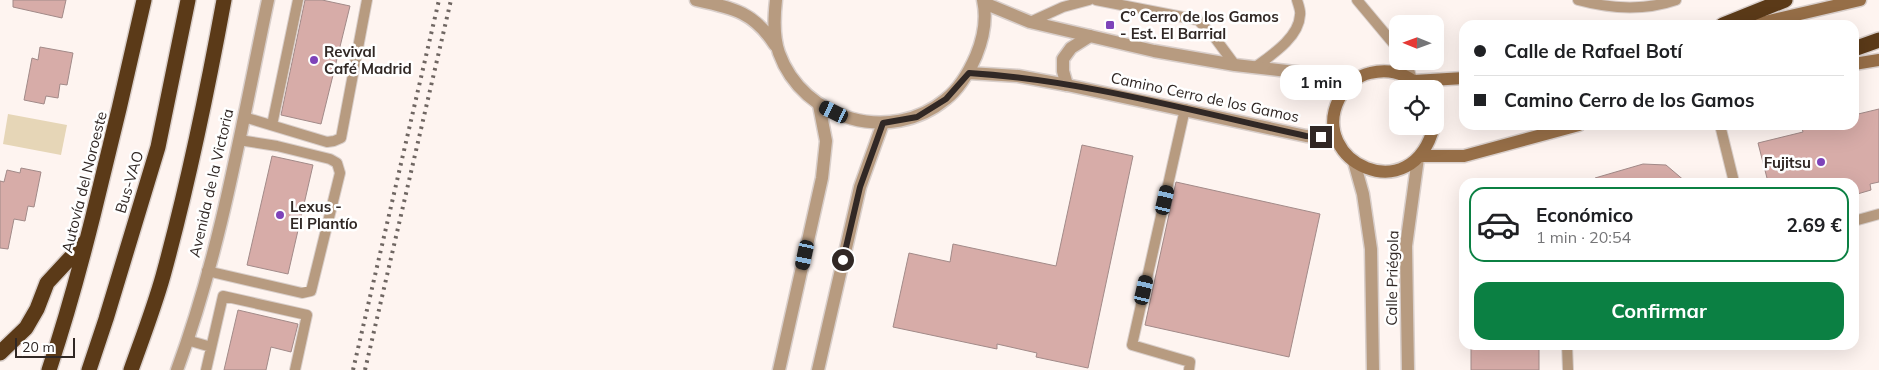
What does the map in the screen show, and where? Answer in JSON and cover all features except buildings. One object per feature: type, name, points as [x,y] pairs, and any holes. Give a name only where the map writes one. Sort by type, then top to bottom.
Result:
[{"type":"highway","name":"Autovía del Noroeste","points":[[49,370],[66,321],[121,108],[144,0]]},
{"type":"highway","name":"Bus-VAO","points":[[89,370],[158,147],[188,0]]},
{"type":"highway","points":[[131,370],[162,277],[188,176],[206,96],[224,0]]},
{"type":"highway","points":[[1736,20],[1785,0]]},
{"type":"highway","points":[[1859,47],[1879,40]]},
{"type":"highway","points":[[0,353],[26,328],[37,309],[47,283],[87,240]]},
{"type":"main road","points":[[1774,20],[1860,0]]},
{"type":"main road","points":[[1859,63],[1879,60]]},
{"type":"main road","points":[[1411,80],[1397,72],[1383,71],[1369,73],[1356,79],[1344,91],[1336,105],[1334,122],[1336,138],[1343,151],[1354,162],[1379,172],[1393,171],[1405,167],[1420,157],[1430,142],[1432,135]]},
{"type":"main road","points":[[1444,80],[1459,79]]},
{"type":"main road","points":[[1420,157],[1464,156],[1560,130]]},
{"type":"street","name":"Avenida de la Victoria","points":[[177,370],[207,271],[239,140],[268,0]]},
{"type":"street","points":[[696,0],[728,7],[755,20],[767,32],[795,82],[819,104],[849,119],[883,123],[917,117],[946,99],[969,73],[982,40],[983,2],[1030,22],[1154,51],[1254,68],[1356,79]]},
{"type":"street","points":[[776,0],[774,24],[779,53]]},
{"type":"street","points":[[1068,85],[1063,71],[1063,59],[1071,48],[1090,36]]},
{"type":"street","name":"Camino Cerro de los Gamos","points":[[969,73],[1018,76],[1186,109],[1306,136],[1336,138]]},
{"type":"street","points":[[779,370],[822,178],[826,142],[819,104]]},
{"type":"street","points":[[818,370],[860,187],[883,123]]},
{"type":"street","name":"Calle Priégola","points":[[1408,370],[1406,246],[1420,157]]},
{"type":"street","name":"Calle Priégola","points":[[1354,162],[1363,194],[1371,248],[1373,370]]},
{"type":"lane","points":[[272,125],[298,0]]},
{"type":"lane","points":[[244,117],[327,142],[341,138],[367,0]]},
{"type":"lane","points":[[1030,22],[1062,7],[1089,0]]},
{"type":"lane","points":[[1096,0],[1198,20],[1215,38],[1235,65]]},
{"type":"lane","points":[[1254,68],[1281,48],[1295,31],[1300,15],[1297,0]]},
{"type":"lane","points":[[1357,0],[1389,39]]},
{"type":"lane","points":[[1578,0],[1625,9],[1661,5],[1676,0]]},
{"type":"lane","points":[[1186,109],[1132,345],[1190,362],[1189,370]]},
{"type":"lane","points":[[1721,130],[1733,178]]},
{"type":"lane","points":[[207,271],[302,293],[311,290],[340,173],[337,163],[330,159],[277,146],[239,140]]},
{"type":"lane","points":[[1859,220],[1879,214]]},
{"type":"lane","points":[[206,370],[222,296],[307,315],[295,370]]},
{"type":"lane","points":[[187,340],[211,347]]},
{"type":"lane","points":[[1567,350],[1568,370]]},
{"type":"shaded area","points":[[8,114],[67,125],[61,155],[3,144]]},
{"type":"railway","points":[[353,370],[439,0]]},
{"type":"railway","points":[[365,370],[451,0]]},
{"type":"place","name":"Cº Cerro de los Gamos - Est. El Barrial","points":[[1110,25]]},
{"type":"place","name":"Revival Café Madrid","points":[[314,60]]},
{"type":"place","name":"Fujitsu","points":[[1821,162]]},
{"type":"place","name":"Lexus - El Plantío","points":[[280,215]]},
{"type":"route","points":[[843,260],[860,187],[883,123],[917,117],[946,99],[969,73],[1018,76],[1068,85],[1306,136],[1321,137]]}]
